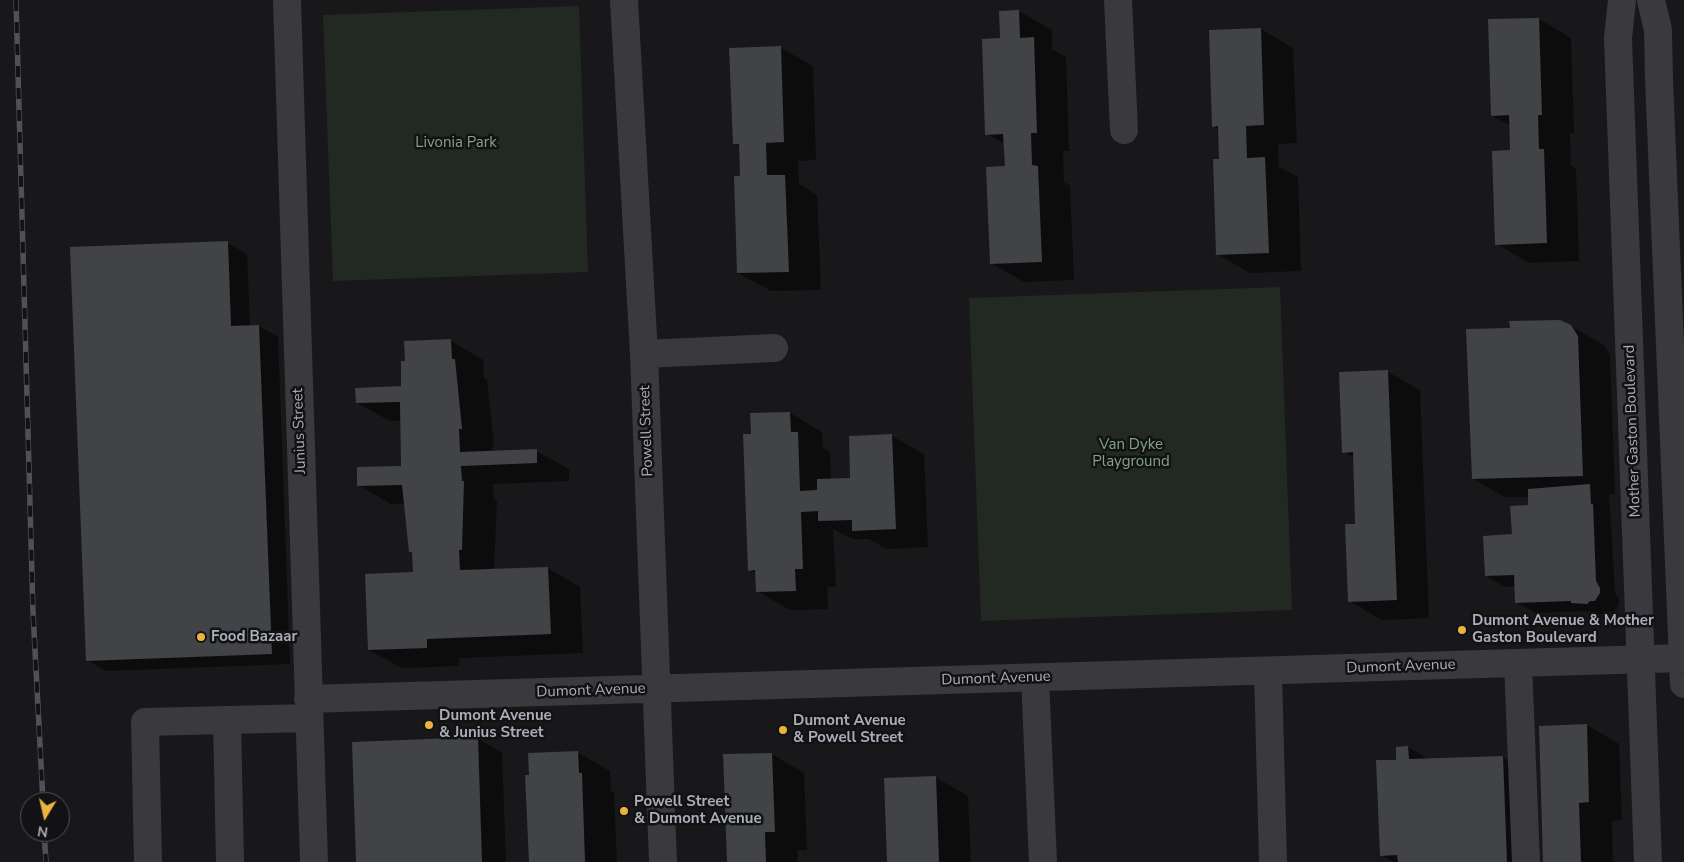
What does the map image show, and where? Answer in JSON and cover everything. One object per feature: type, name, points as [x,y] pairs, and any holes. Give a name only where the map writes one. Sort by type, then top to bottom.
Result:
[{"type":"street","name":"Junius Street","points":[[287,0],[314,862]]},
{"type":"street","name":"Powell Street","points":[[624,0],[644,354],[663,862]]},
{"type":"street","points":[[1118,0],[1124,130]]},
{"type":"street","name":"Mother Gaston Boulevard","points":[[1622,0],[1618,38],[1648,862]]},
{"type":"street","points":[[1651,0],[1658,30],[1684,667]]},
{"type":"street","points":[[644,354],[774,348]]},
{"type":"street","name":"Dumont Avenue","points":[[148,862],[144,722],[226,720],[309,708],[657,689],[1641,660],[1684,667]]},
{"type":"street","points":[[1518,663],[1526,862]]},
{"type":"street","points":[[1268,671],[1273,862]]},
{"type":"street","points":[[1035,678],[1043,862]]},
{"type":"street","points":[[226,720],[230,862]]},
{"type":"green space","name":"Livonia Park","points":[[579,6],[588,272],[333,281],[323,15]]},
{"type":"green space","name":"Van Dyke Playground","points":[[1280,287],[1292,610],[981,621],[969,298]]},
{"type":"building","points":[[1019,10],[1020,38],[1034,37],[1037,133],[1031,133],[1032,165],[1038,166],[1042,262],[990,264],[986,167],[1005,166],[1003,134],[985,135],[982,39],[1000,38],[999,11]]},
{"type":"building","points":[[1539,18],[1542,115],[1538,115],[1539,149],[1544,149],[1547,243],[1495,245],[1492,151],[1510,150],[1509,115],[1491,116],[1488,19]]},
{"type":"building","points":[[1261,28],[1264,125],[1246,126],[1247,158],[1265,157],[1269,253],[1216,255],[1213,159],[1219,159],[1218,126],[1212,127],[1209,30]]},
{"type":"building","points":[[781,46],[784,142],[766,143],[767,175],[785,175],[789,272],[737,273],[734,176],[740,176],[739,144],[733,144],[729,48]]},
{"type":"building","points":[[228,241],[231,326],[259,325],[272,654],[86,661],[70,247]]},
{"type":"building","points":[[1560,320],[1571,325],[1578,336],[1583,476],[1472,479],[1466,329],[1510,328],[1509,321]]},
{"type":"building","points":[[451,339],[452,359],[455,359],[462,429],[459,429],[460,452],[537,449],[537,463],[461,466],[462,481],[464,481],[462,550],[459,550],[460,570],[548,567],[551,634],[427,639],[427,648],[368,650],[365,574],[413,572],[412,552],[409,552],[402,485],[357,486],[357,467],[401,466],[400,402],[356,403],[355,388],[401,386],[401,361],[405,361],[404,341]]},
{"type":"building","points":[[1388,370],[1397,600],[1348,602],[1345,524],[1355,524],[1353,452],[1342,453],[1339,372]]},
{"type":"building","points":[[790,412],[791,432],[798,432],[800,491],[817,490],[817,479],[850,478],[849,436],[892,434],[896,529],[852,531],[852,520],[818,521],[818,511],[801,512],[803,569],[795,569],[796,591],[756,592],[755,570],[748,571],[743,434],[751,434],[750,413]]},
{"type":"building","points":[[1590,484],[1591,504],[1593,504],[1596,581],[1600,588],[1600,593],[1595,601],[1590,601],[1587,604],[1571,603],[1571,601],[1515,603],[1514,575],[1485,576],[1483,536],[1512,534],[1510,506],[1528,505],[1528,489]]},
{"type":"building","points":[[1587,724],[1589,802],[1579,803],[1581,862],[1543,862],[1539,726]]},
{"type":"building","points":[[478,737],[482,862],[356,862],[352,742]]},
{"type":"building","points":[[1408,746],[1409,759],[1503,756],[1507,862],[1398,862],[1397,855],[1380,856],[1376,760],[1396,760],[1396,747]]},
{"type":"building","points":[[578,751],[579,773],[582,773],[585,862],[529,862],[525,775],[529,775],[528,753]]},
{"type":"building","points":[[772,753],[775,832],[765,832],[766,862],[727,862],[723,754]]},
{"type":"building","points":[[936,776],[939,862],[887,862],[884,778]]},
{"type":"railway","points":[[16,0],[33,612],[42,792]]},
{"type":"railway","points":[[45,842],[46,862]]},
{"type":"place","name":"Dumont Avenue & Mother Gaston Boulevard","points":[[1462,630]]},
{"type":"place","name":"Food Bazaar","points":[[201,637]]},
{"type":"place","name":"Dumont Avenue & Junius Street","points":[[429,725]]},
{"type":"place","name":"Dumont Avenue & Powell Street","points":[[783,730]]},
{"type":"place","name":"Powell Street & Dumont Avenue","points":[[624,811]]}]
